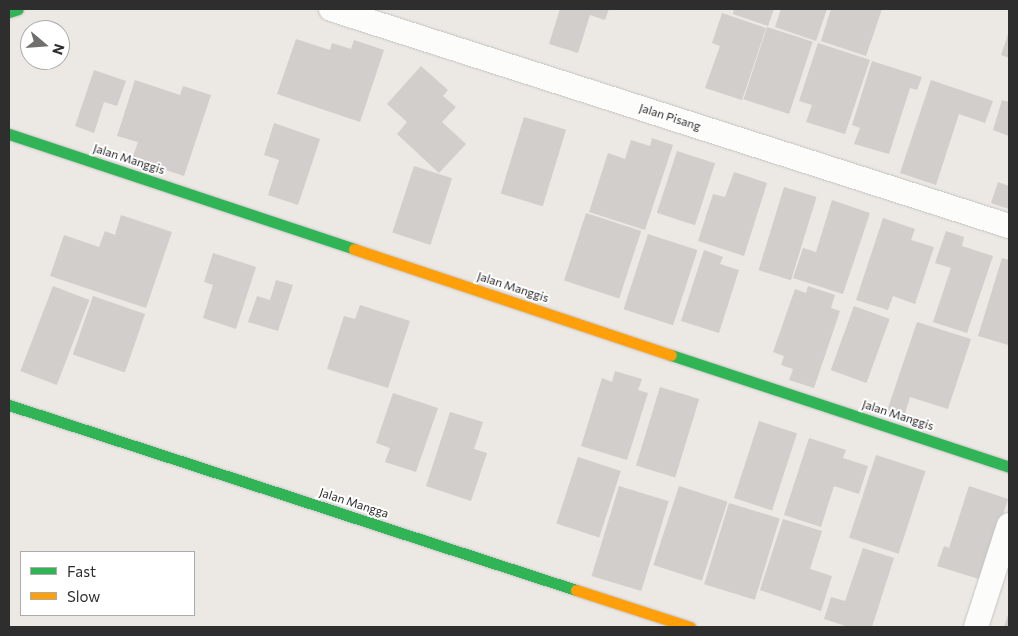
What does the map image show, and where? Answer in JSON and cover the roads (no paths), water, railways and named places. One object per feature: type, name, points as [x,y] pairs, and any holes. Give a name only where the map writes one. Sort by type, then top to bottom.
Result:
[{"type":"street","points":[[9,12],[18,9]]},
{"type":"street","name":"Jalan Pisang","points":[[331,9],[1009,226]]},
{"type":"street","name":"Jalan Manggis","points":[[9,134],[1009,467]]},
{"type":"street","name":"Jalan Mangga","points":[[9,405],[690,627]]},
{"type":"street","points":[[976,627],[1009,525]]}]
